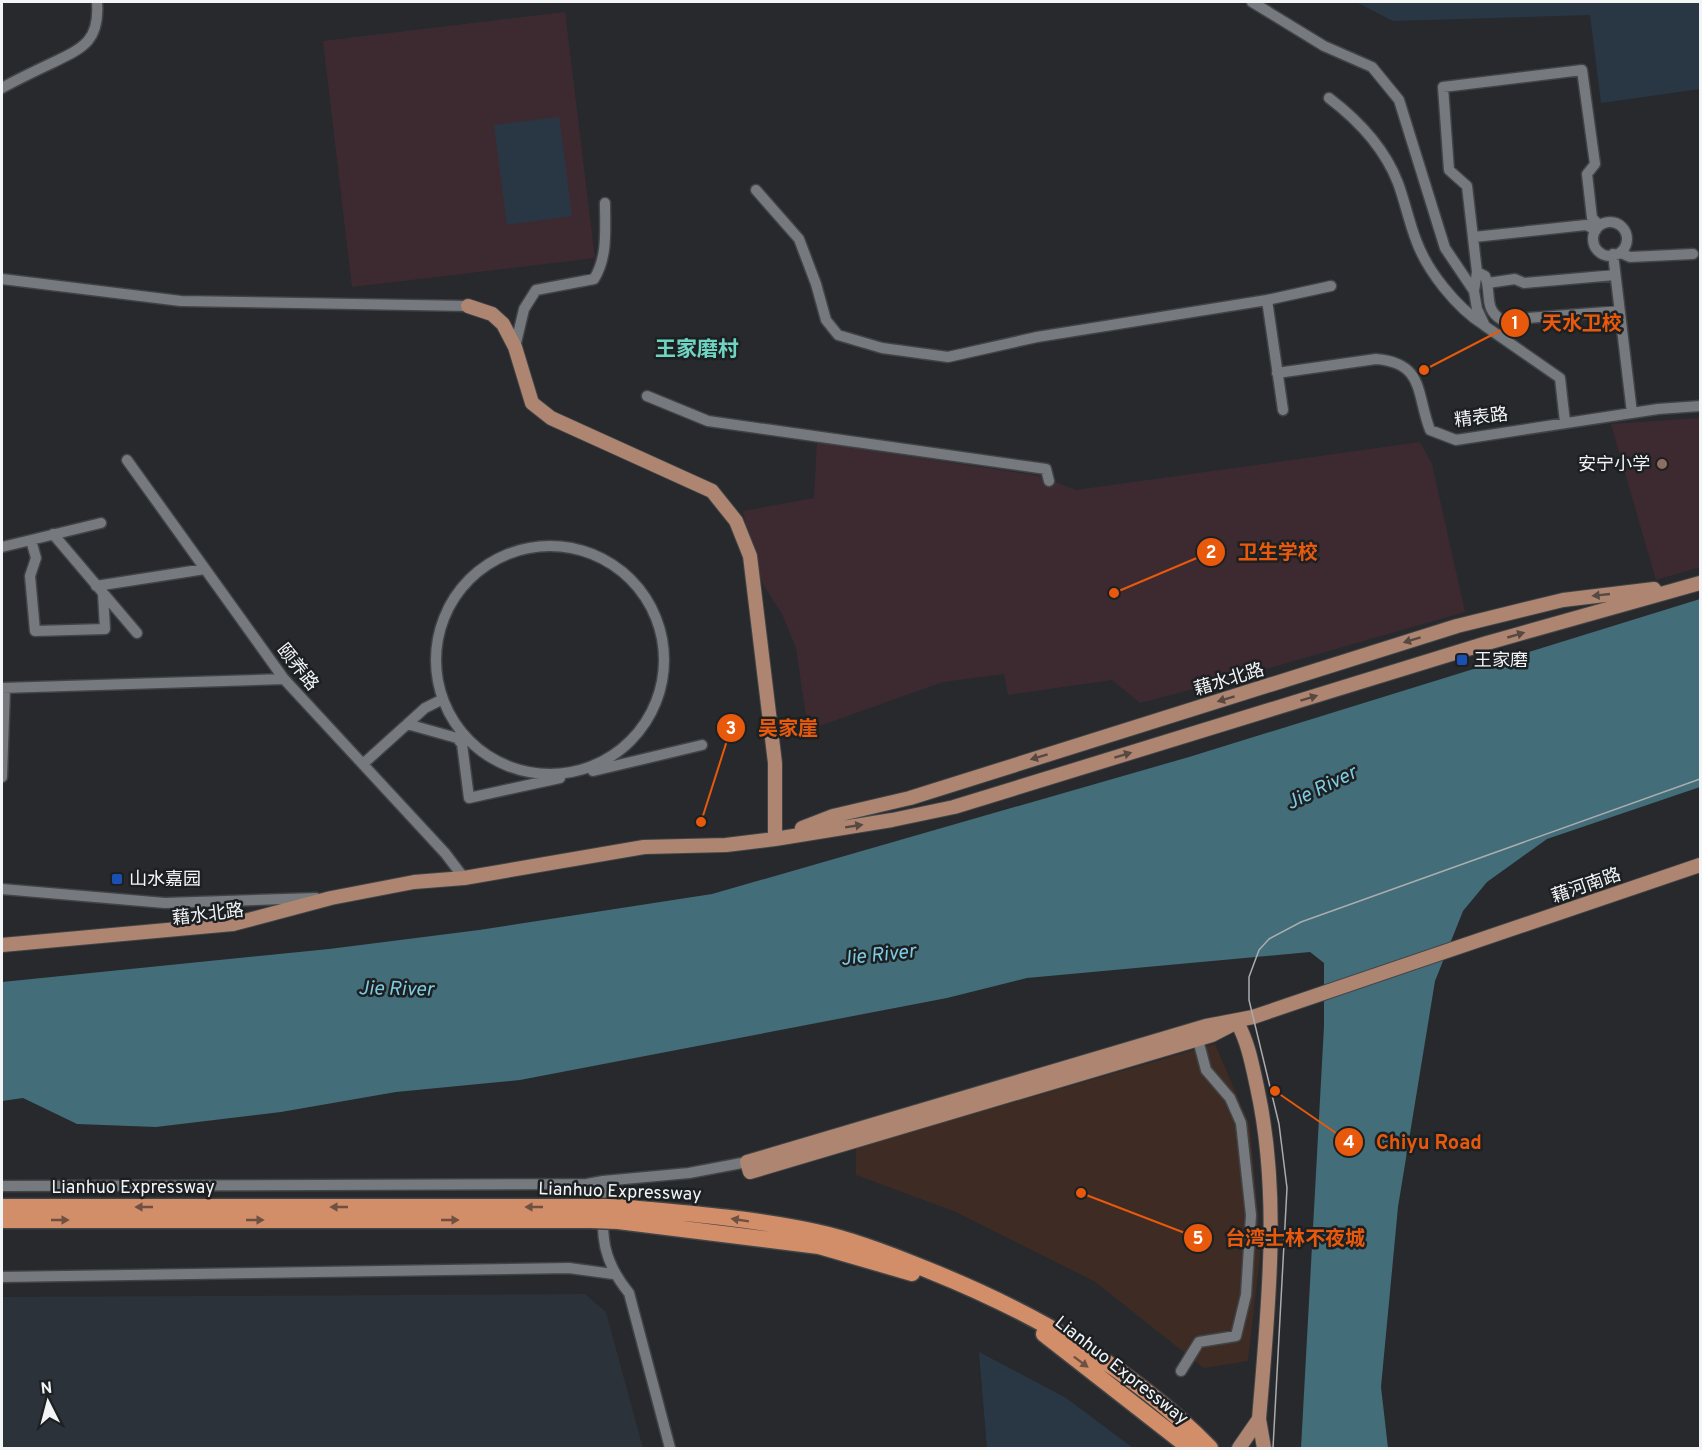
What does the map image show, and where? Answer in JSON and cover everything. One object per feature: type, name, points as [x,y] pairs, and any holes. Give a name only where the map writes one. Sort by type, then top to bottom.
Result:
[{"type":"highway","name":"Lianhuo Expressway","points":[[2,1207],[592,1214]]},
{"type":"highway","name":"Lianhuo Expressway","points":[[2,1220],[618,1214],[818,1239],[926,1276],[1043,1333],[1210,1449]]},
{"type":"highway","name":"Lianhuo Expressway","points":[[1174,1424],[1190,1449]]},
{"type":"main road","points":[[468,306],[492,314],[503,324],[515,347],[532,404],[551,418],[712,491],[736,520],[750,556],[775,763],[775,839]]},
{"type":"main road","name":"藉水北路","points":[[775,839],[833,816],[910,798],[1457,626],[1563,600],[1701,583]]},
{"type":"main road","name":"藉水北路","points":[[2,945],[233,924],[331,898],[414,882],[464,878],[644,847],[726,845],[775,839],[954,807],[1487,643],[1701,583]]},
{"type":"main road","name":"藉河南路","points":[[1237,1022],[1701,865]]},
{"type":"main road","name":"藉水北路","points":[[2,950],[234,932],[414,882]]},
{"type":"main road","points":[[1237,1022],[1198,1040],[750,1172],[747,1162],[1206,1026],[1237,1022]]},
{"type":"main road","points":[[1237,1022],[1246,1039],[1267,1133],[1272,1214],[1259,1419],[1264,1449]]},
{"type":"main road","points":[[1239,1449],[1259,1419]]},
{"type":"street","points":[[2,88],[73,54],[86,45],[94,32],[98,16],[97,2]]},
{"type":"street","points":[[1252,2],[1324,46],[1372,66],[1399,100],[1445,248],[1474,291]]},
{"type":"street","points":[[1485,326],[1477,309],[1474,291],[1477,272],[1467,186],[1449,170],[1443,87],[1582,70],[1594,164],[1587,174],[1592,218],[1597,227]]},
{"type":"street","points":[[1329,98],[1349,114],[1382,152],[1398,182],[1416,242],[1462,310],[1560,378],[1565,423]]},
{"type":"street","points":[[756,190],[799,239],[816,284],[826,320],[838,335],[882,348],[948,357],[1037,337],[1267,300],[1331,286]]},
{"type":"street","points":[[515,347],[524,309],[536,290],[594,279],[601,267],[605,241],[604,203]]},
{"type":"street","points":[[1474,237],[1587,225],[1597,227],[1617,222],[1628,236],[1617,254],[1615,274],[1632,413]]},
{"type":"street","points":[[1597,227],[1591,241],[1602,256],[1693,254]]},
{"type":"street","points":[[1477,272],[1485,276],[1488,283],[1488,299],[1492,312],[1496,317],[1509,322],[1620,311]]},
{"type":"street","points":[[1488,283],[1515,279],[1524,283],[1615,274]]},
{"type":"street","points":[[2,279],[182,301],[468,306]]},
{"type":"street","points":[[1267,300],[1282,410]]},
{"type":"street","name":"精表路","points":[[1277,373],[1376,359],[1389,360],[1405,368],[1418,380],[1422,408],[1430,430],[1456,440],[1632,413],[1701,406]]},
{"type":"street","points":[[647,396],[708,421],[1046,469],[1049,481]]},
{"type":"street","name":"颐养路","points":[[127,460],[284,679],[464,878]]},
{"type":"street","points":[[2,547],[101,523]]},
{"type":"street","points":[[53,534],[137,633]]},
{"type":"street","points":[[32,540],[36,558],[30,576],[34,631],[105,629],[100,590]]},
{"type":"street","points":[[558,546],[594,554],[616,566],[635,583],[649,603],[659,625],[664,649],[663,674],[653,709],[640,730],[622,748],[590,766],[554,774],[529,772],[505,765],[484,753],[465,736],[450,717],[442,699],[435,657],[438,633],[447,610],[460,589],[477,571],[509,553],[533,547],[558,546]]},
{"type":"street","points":[[100,590],[205,569]]},
{"type":"street","points":[[2,777],[3,688],[284,679]]},
{"type":"street","points":[[363,764],[424,708],[442,699]]},
{"type":"street","points":[[407,724],[457,738],[462,744],[469,798],[702,745]]},
{"type":"street","points":[[2,890],[165,903],[331,898]]},
{"type":"street","points":[[1181,1371],[1199,1342],[1236,1336],[1246,1295],[1251,1215],[1241,1123],[1230,1098],[1206,1070],[1198,1040]]},
{"type":"street","points":[[2,1186],[575,1184],[689,1173],[747,1162]]},
{"type":"street","points":[[603,1181],[604,1248],[614,1274],[629,1293],[670,1449]]},
{"type":"street","points":[[2,1277],[569,1268],[614,1274]]},
{"type":"shaded area","points":[[1356,2],[1700,2],[1700,89],[1601,103],[1590,15],[1393,21]]},
{"type":"shaded area","points":[[565,12],[595,258],[352,287],[323,41]]},
{"type":"shaded area","points":[[559,117],[572,216],[507,225],[494,125]]},
{"type":"shaded area","name":"安宁小学","points":[[1700,418],[1700,567],[1656,580],[1611,424]]},
{"type":"shaded area","points":[[817,442],[1040,476],[1076,490],[1420,442],[1432,464],[1465,612],[1140,703],[1112,680],[1008,695],[1004,674],[943,682],[808,730],[796,648],[782,614],[756,573],[743,511],[814,498]]},
{"type":"shaded area","points":[[1215,1044],[1250,1126],[1261,1246],[1248,1361],[1204,1368],[1094,1281],[956,1212],[856,1175],[856,1148]]},
{"type":"shaded area","points":[[585,1294],[606,1312],[643,1448],[2,1448],[2,1297]]},
{"type":"shaded area","points":[[979,1352],[1066,1398],[1133,1448],[987,1448]]},
{"type":"water","name":"Jie River","points":[[1700,599],[1700,787],[1547,839],[1487,882],[1463,911],[1435,981],[1398,1207],[1381,1387],[1388,1448],[1301,1448],[1324,1026],[1324,963],[1310,952],[1027,978],[947,998],[520,1080],[396,1092],[281,1112],[156,1127],[77,1124],[23,1098],[2,1101],[2,982],[329,949],[479,930],[712,894],[1189,757]]},
{"type":"tram line","points":[[1273,1448],[1287,1188],[1279,1124],[1249,1000],[1249,977],[1259,950],[1269,939],[1301,922],[1700,779]]},
{"type":"place","name":"天水卫校","points":[[1424,370]]},
{"type":"place","name":"安宁小学","points":[[1662,464]]},
{"type":"place","name":"卫生学校","points":[[1114,593]]},
{"type":"place","name":"王家磨","points":[[1462,660]]},
{"type":"place","name":"吴家崖","points":[[701,822]]},
{"type":"place","name":"山水嘉园","points":[[117,879]]},
{"type":"place","name":"Chiyu Road","points":[[1275,1091]]},
{"type":"place","name":"台湾士林不夜城","points":[[1081,1193]]},
{"type":"district","name":"王家磨村","points":[[697,349]]}]
